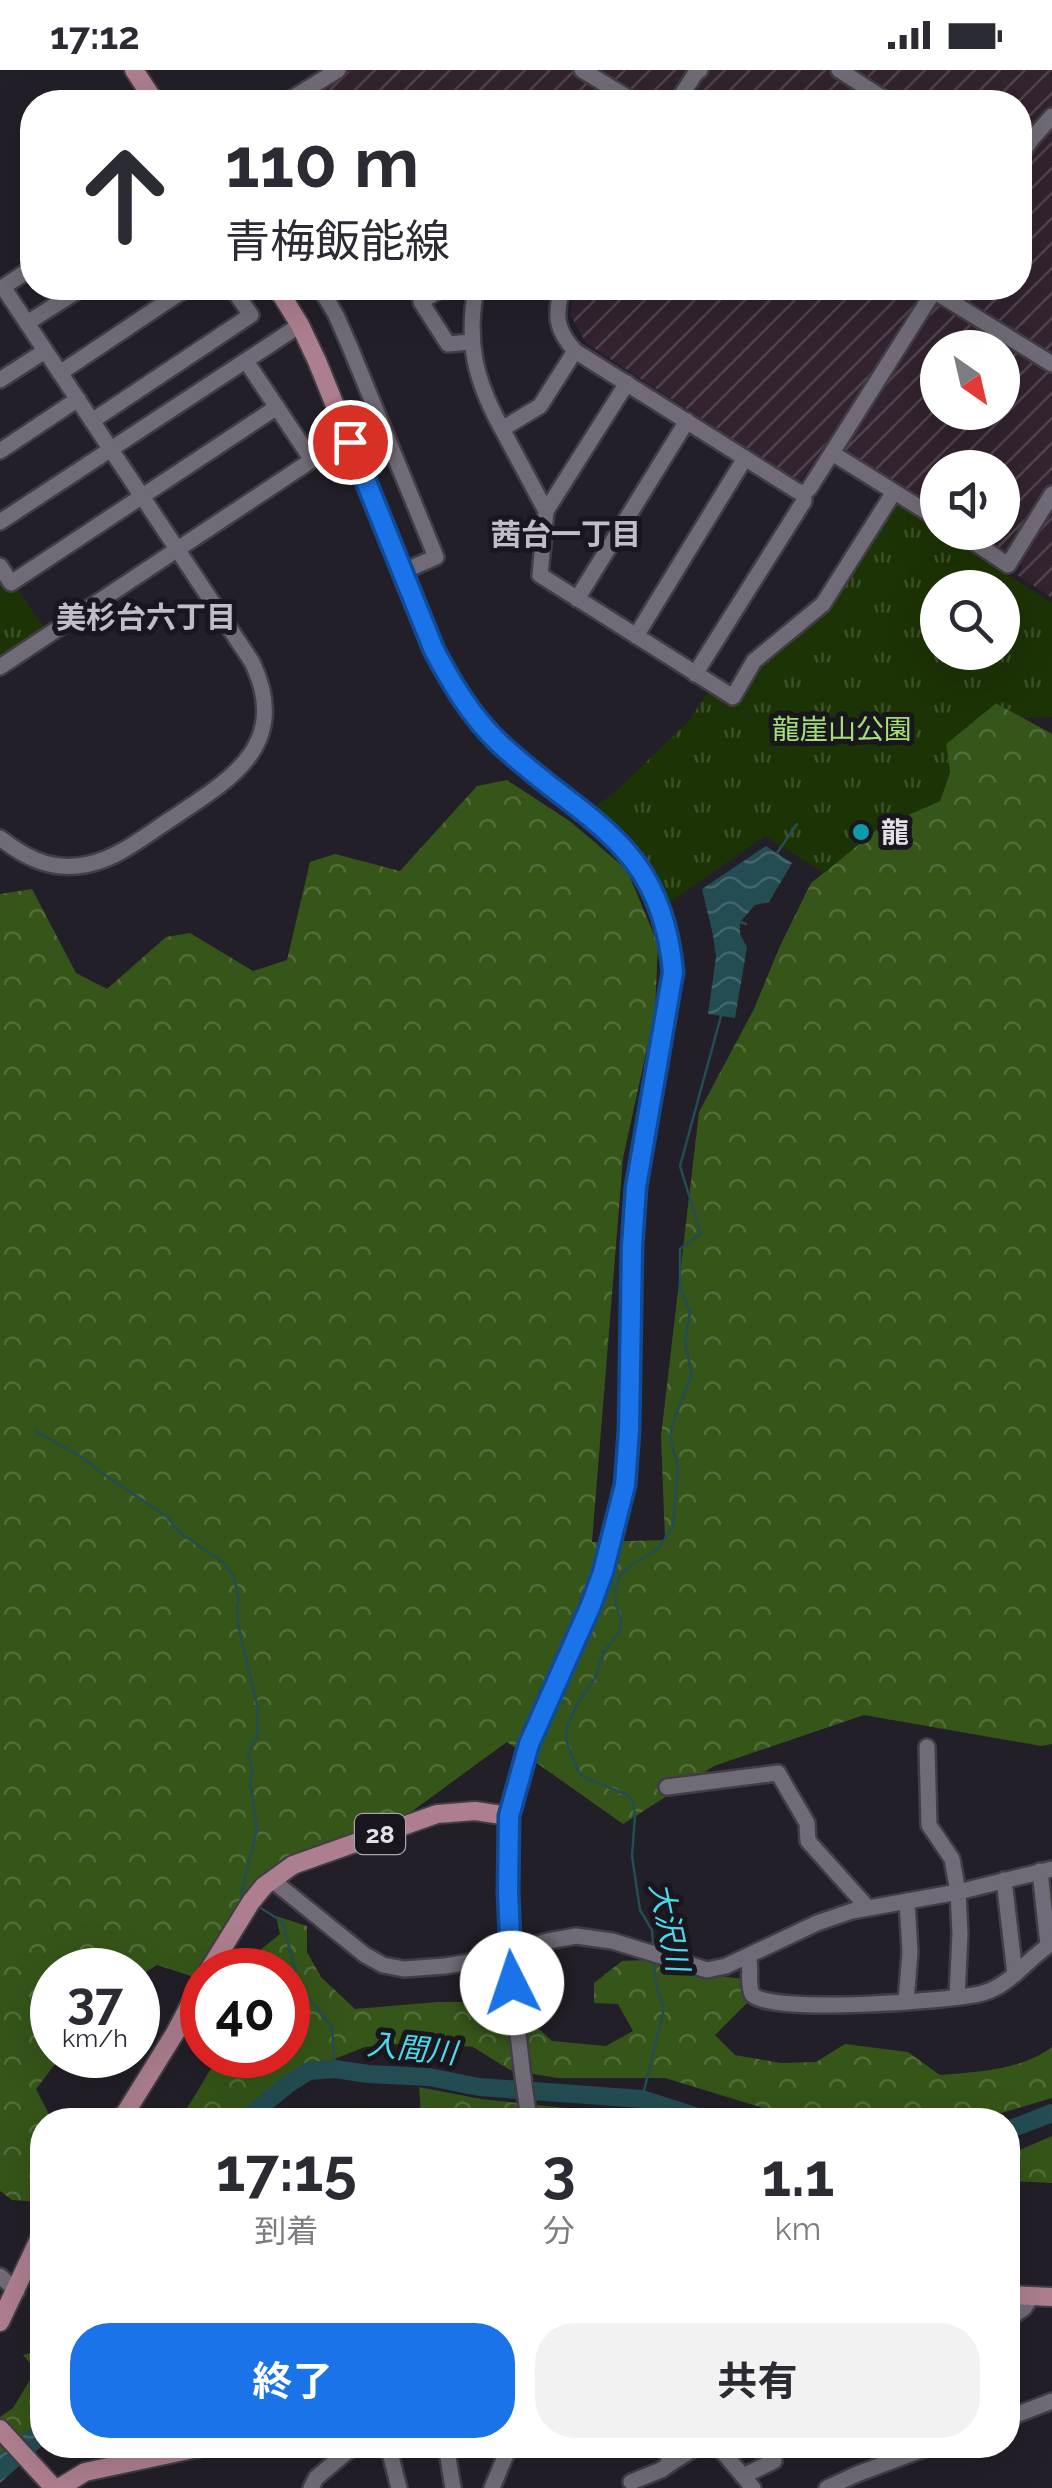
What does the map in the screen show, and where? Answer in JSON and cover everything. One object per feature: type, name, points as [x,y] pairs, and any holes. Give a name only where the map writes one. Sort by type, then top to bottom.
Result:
[{"type":"main road","points":[[284,300],[323,377],[450,682],[480,724],[614,838],[643,872],[660,906],[672,959],[671,985],[636,1187],[625,1485],[603,1572],[529,1744],[509,1816]]},
{"type":"main road","name":"28","points":[[222,1948],[242,1912],[266,1886],[304,1860],[437,1814],[475,1811],[509,1816]]},
{"type":"main road","points":[[128,2108],[180,2023]]},
{"type":"main road","points":[[0,2322],[30,2261]]},
{"type":"main road","points":[[0,2429],[52,2484],[85,2472],[151,2458]]},
{"type":"street","points":[[306,90],[338,70]]},
{"type":"street","points":[[582,70],[615,90]]},
{"type":"street","points":[[684,90],[700,70]]},
{"type":"street","points":[[839,70],[871,90]]},
{"type":"street","points":[[1032,139],[1052,116]]},
{"type":"street","points":[[0,838],[20,854],[45,864],[75,867],[122,852],[228,780],[245,764],[258,740],[264,698],[252,662],[2,288]]},
{"type":"street","points":[[27,323],[63,300]]},
{"type":"street","points":[[60,372],[154,300]]},
{"type":"street","points":[[92,421],[250,315],[240,300]]},
{"type":"street","points":[[326,300],[343,331],[436,557],[402,572]]},
{"type":"street","points":[[424,300],[421,302],[448,344],[471,342]]},
{"type":"street","points":[[474,300],[471,342],[484,396],[546,511]]},
{"type":"street","points":[[559,300],[558,324],[564,339],[575,350],[804,493],[926,300]]},
{"type":"street","points":[[950,300],[1052,364]]},
{"type":"street","points":[[0,522],[300,325]]},
{"type":"street","points":[[0,380],[45,350]]},
{"type":"street","points":[[502,429],[540,406],[575,350]]},
{"type":"street","points":[[0,667],[312,460],[246,361]]},
{"type":"street","points":[[627,384],[546,511],[540,575],[733,697],[754,661],[823,604],[894,492]]},
{"type":"street","points":[[0,451],[78,399]]},
{"type":"street","points":[[0,566],[11,583],[277,407]]},
{"type":"street","points":[[577,599],[686,421]]},
{"type":"street","points":[[832,453],[920,508]]},
{"type":"street","points":[[636,636],[745,458]]},
{"type":"street","points":[[695,674],[804,501],[804,493]]},
{"type":"street","points":[[1020,545],[1052,494]]},
{"type":"street","points":[[987,550],[1008,564],[1017,550]]},
{"type":"street","points":[[927,1747],[929,1826],[952,1859],[958,1892],[957,1997]]},
{"type":"street","points":[[666,1787],[778,1773],[807,1822],[808,1841],[868,1908]]},
{"type":"street","points":[[509,1816],[510,1952],[527,2108]]},
{"type":"street","points":[[266,1886],[365,1955],[404,1969],[444,1966],[576,1936],[612,1941],[707,1970],[726,1966],[818,1923],[852,1910],[958,1892],[1046,1870],[1050,1944],[1015,1974],[984,1993],[837,2005],[758,2000],[750,1985],[752,1967],[748,1956]]},
{"type":"street","points":[[1004,1880],[1015,1974]]},
{"type":"street","points":[[906,2002],[910,1952],[907,1901]]},
{"type":"street","points":[[0,2276],[17,2291]]},
{"type":"street","points":[[1020,2311],[1045,2295]]},
{"type":"street","points":[[1020,2414],[1052,2402]]},
{"type":"street","points":[[310,2488],[340,2458]]},
{"type":"street","points":[[391,2458],[399,2488]]},
{"type":"street","points":[[448,2458],[453,2488]]},
{"type":"street","points":[[492,2488],[505,2458]]},
{"type":"street","points":[[668,2458],[670,2463]]},
{"type":"street","points":[[631,2482],[678,2458]]},
{"type":"street","points":[[727,2458],[748,2482],[774,2461]]},
{"type":"street","points":[[827,2488],[861,2481],[908,2458]]},
{"type":"shaded area","points":[[352,70],[1052,70],[1052,598],[1020,577],[1022,566],[997,550],[1020,550],[1020,450],[920,450],[920,500],[828,440],[799,482],[586,343],[571,316],[573,300],[1032,300],[1032,90],[315,90]]},
{"type":"green space","name":"龍崖山公園","points":[[896,503],[920,520],[920,550],[967,550],[999,570],[920,570],[920,670],[1020,670],[1020,583],[1052,603],[1052,717],[1024,718],[996,703],[946,744],[950,772],[940,801],[880,827],[824,873],[765,836],[669,903],[633,838],[595,806],[612,795],[689,721],[707,693],[722,696],[791,637]]},
{"type":"green space","points":[[0,574],[16,587],[47,632],[0,660]]},
{"type":"green space","points":[[996,703],[1052,734],[1052,1744],[1041,1746],[864,1715],[714,1766],[623,1824],[507,1742],[389,1828],[298,1855],[249,1889],[212,1948],[180,1948],[180,1972],[160,1966],[160,1948],[30,1948],[30,2078],[44,2078],[36,2089],[46,2108],[30,2108],[30,2201],[12,2200],[0,2191],[0,894],[32,889],[76,973],[107,989],[166,937],[190,933],[253,971],[287,960],[310,862],[335,854],[400,871],[477,786],[507,780],[571,822],[627,870],[658,944],[655,1012],[623,1158],[592,1542],[665,1540],[661,1436],[699,1112],[754,1009],[811,883],[880,827],[940,801],[950,772],[946,744]]},
{"type":"green space","points":[[276,1916],[307,1926],[307,1948],[263,1948],[280,1934]]},
{"type":"green space","points":[[310,1957],[321,1977],[355,2009],[438,2002],[510,2002],[552,2041],[606,2046],[633,2031],[618,2004],[594,2003],[594,1983],[622,1961],[647,1960],[743,1979],[749,2001],[715,2035],[735,2055],[781,2063],[816,2062],[845,2044],[908,2052],[940,2075],[1013,2065],[1052,2047],[1052,2098],[1018,2108],[763,2108],[665,2078],[558,2078],[510,2070],[473,2047],[421,2042],[365,2047],[310,2068]]},
{"type":"green space","points":[[205,2078],[286,2078],[246,2108],[187,2108]]},
{"type":"green space","points":[[419,2087],[481,2099],[565,2108],[421,2108]]},
{"type":"green space","points":[[1052,2136],[1052,2183],[1020,2182],[1020,2150]]},
{"type":"green space","points":[[30,2380],[30,2430],[0,2454],[0,2417],[13,2408]]},
{"type":"water","points":[[766,846],[792,863],[769,902],[755,905],[740,922],[740,934],[747,947],[735,1018],[708,1014],[716,957],[702,889]]},
{"type":"water","points":[[30,2430],[30,2456],[0,2483],[0,2454]]},
{"type":"waterway","points":[[777,853],[797,824]]},
{"type":"waterway","points":[[740,922],[746,924]]},
{"type":"waterway","name":"大沢川","points":[[653,1945],[652,1930],[640,1910],[632,1856],[633,1802],[627,1795],[584,1777],[566,1740],[576,1706],[595,1678],[603,1653],[620,1631],[615,1593],[619,1577],[632,1564],[657,1550],[673,1527],[678,1466],[670,1437],[692,1374],[685,1343],[690,1312],[680,1288],[680,1249],[701,1234],[680,1166],[721,1016]]},
{"type":"waterway","points":[[35,1431],[80,1456],[166,1516],[180,1533],[224,1563],[234,1577],[239,1600],[238,1624],[258,1709],[257,1736],[248,1753],[257,1830],[241,1894],[245,1896]]},
{"type":"waterway","points":[[259,1907],[283,1922],[299,1987],[332,2026],[335,2069]]},
{"type":"waterway","name":"大沢川","points":[[642,2099],[664,2009],[656,1984],[654,1958]]},
{"type":"waterway","name":"入間川","points":[[259,2108],[309,2071],[335,2069],[429,2077],[479,2087],[642,2099],[670,2108]]},
{"type":"waterway","name":"入間川","points":[[1020,2125],[1052,2113]]},
{"type":"place","name":"龍","points":[[861,832]]},
{"type":"district","name":"茜台一丁目","points":[[566,535]]},
{"type":"district","name":"美杉台六丁目","points":[[146,618]]},
{"type":"route","points":[[350,442],[450,682],[480,724],[630,854],[660,906],[673,972],[636,1187],[625,1485],[603,1572],[529,1744],[509,1816],[512,1983]]}]
